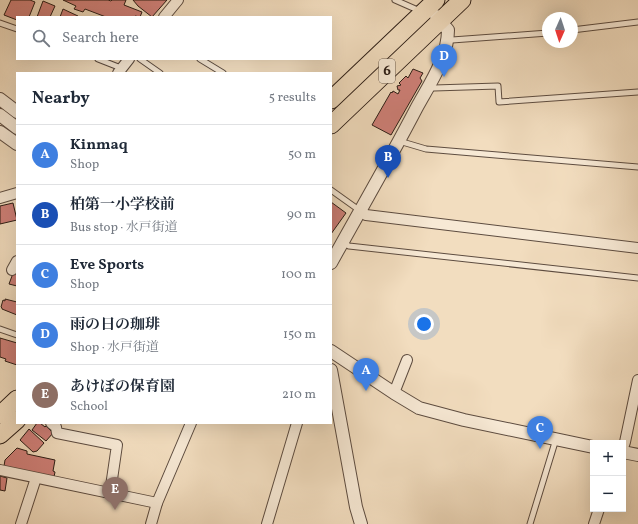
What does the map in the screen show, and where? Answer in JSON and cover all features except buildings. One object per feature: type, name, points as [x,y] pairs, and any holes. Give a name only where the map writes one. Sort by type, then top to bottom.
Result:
[{"type":"highway","name":"6","points":[[332,124],[462,0]]},
{"type":"highway","name":"6","points":[[332,99],[429,7]]},
{"type":"highway","points":[[0,414],[16,400]]},
{"type":"highway","points":[[0,435],[16,421]]},
{"type":"street","points":[[165,16],[178,0]]},
{"type":"street","points":[[332,261],[399,141],[442,58],[448,39],[448,30],[429,7]]},
{"type":"street","points":[[120,71],[128,60]]},
{"type":"street","points":[[0,100],[16,111]]},
{"type":"street","points":[[0,115],[16,127]]},
{"type":"street","points":[[0,132],[16,143]]},
{"type":"street","points":[[0,198],[16,193]]},
{"type":"street","points":[[360,211],[366,215],[638,248]]},
{"type":"street","points":[[12,270],[16,263]]},
{"type":"street","points":[[332,352],[419,408],[464,420],[590,445]]},
{"type":"street","points":[[394,393],[407,360]]},
{"type":"street","points":[[332,375],[356,507],[361,524]]},
{"type":"street","points":[[626,442],[638,380]]},
{"type":"street","points":[[52,424],[56,427],[57,433],[117,445],[110,493]]},
{"type":"street","points":[[151,524],[190,424]]},
{"type":"street","points":[[268,524],[297,424]]},
{"type":"street","points":[[626,453],[638,455]]},
{"type":"street","points":[[0,470],[158,503]]},
{"type":"street","points":[[21,524],[36,478]]},
{"type":"street","points":[[594,524],[598,512]]},
{"type":"lane","points":[[395,0],[429,7]]},
{"type":"lane","points":[[578,29],[638,22]]},
{"type":"lane","points":[[0,23],[16,29]]},
{"type":"lane","points":[[448,39],[452,40],[542,33]]},
{"type":"lane","points":[[100,60],[120,71]]},
{"type":"lane","points":[[141,60],[159,72]]},
{"type":"lane","points":[[202,60],[221,72]]},
{"type":"lane","points":[[428,86],[434,88],[498,86],[499,102],[638,92]]},
{"type":"lane","points":[[399,141],[426,149],[638,166]]},
{"type":"lane","points":[[332,191],[360,211]]},
{"type":"lane","points":[[342,242],[350,246],[638,278]]},
{"type":"lane","points":[[0,329],[16,335]]},
{"type":"lane","points":[[530,524],[556,439]]},
{"type":"place","name":"雨の日の珈琲","points":[[444,77]]},
{"type":"place","name":"柏第一小学校前","points":[[388,178]]},
{"type":"place","name":"Kinmaq","points":[[366,391]]},
{"type":"place","name":"Eve Sports","points":[[540,449]]},
{"type":"place","name":"あけぼの保育園","points":[[115,510]]}]
